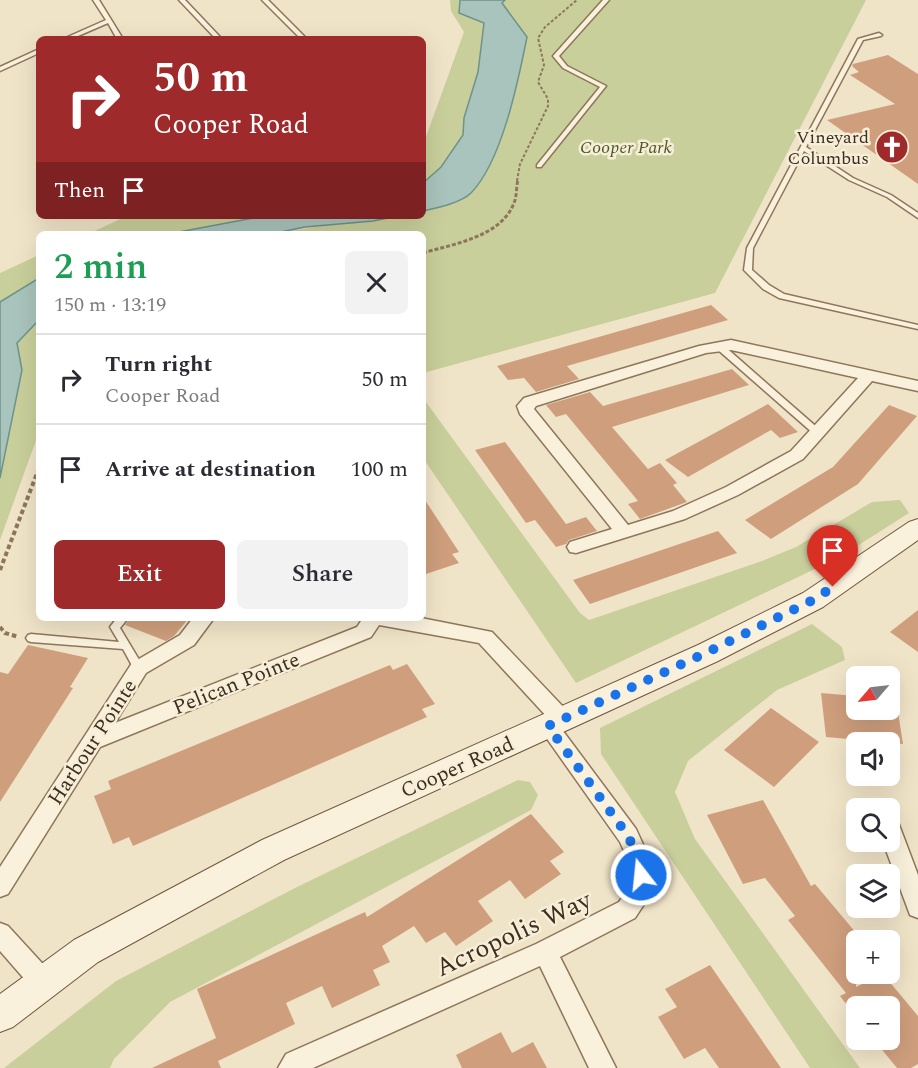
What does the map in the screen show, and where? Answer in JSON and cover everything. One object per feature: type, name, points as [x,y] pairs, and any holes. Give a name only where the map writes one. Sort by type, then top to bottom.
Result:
[{"type":"street","points":[[623,531],[526,410],[525,406],[530,402],[704,350],[731,345],[918,386]]},
{"type":"street","points":[[576,547],[679,515],[732,492],[797,455],[869,375]]},
{"type":"street","name":"Cooper Road","points":[[0,1015],[86,951],[273,850],[708,652],[813,600],[916,533]]},
{"type":"street","name":"Harbour Pointe","points":[[0,887],[139,668],[187,640],[202,621]]},
{"type":"street","name":"Pelican Pointe","points":[[92,741],[364,632],[371,621]]},
{"type":"street","name":"Acropolis Way","points":[[291,1068],[295,1063],[546,952],[627,909],[642,889],[640,862],[628,836],[555,723],[485,637],[397,621]]},
{"type":"street","points":[[898,852],[918,907]]},
{"type":"street","points":[[0,934],[43,982]]},
{"type":"street","points":[[546,952],[603,1068]]},
{"type":"lane","points":[[96,0],[118,36]]},
{"type":"lane","points":[[182,0],[216,36]]},
{"type":"lane","points":[[265,0],[299,36]]},
{"type":"lane","points":[[539,166],[603,86],[565,67],[556,56],[606,0]]},
{"type":"lane","points":[[73,36],[109,21]]},
{"type":"lane","points":[[879,34],[861,39],[750,248],[748,270],[766,287],[782,296],[918,327]]},
{"type":"lane","points":[[0,69],[36,52]]},
{"type":"lane","points":[[803,148],[851,179],[889,196],[918,216]]},
{"type":"lane","points":[[720,347],[817,432]]},
{"type":"lane","points":[[120,621],[115,627],[139,668]]},
{"type":"lane","points":[[31,638],[126,646]]},
{"type":"path","points":[[426,252],[482,234],[504,219],[514,203],[520,164],[548,106],[548,99],[538,82],[544,65],[538,38],[545,27],[577,0]]},
{"type":"path","points":[[0,570],[36,476]]},
{"type":"path","points":[[0,627],[4,633],[11,636],[31,638]]},
{"type":"green space","points":[[450,0],[460,0],[459,13],[484,23],[478,72],[464,118],[463,135],[441,167],[426,180],[426,137],[464,32],[451,11]]},
{"type":"green space","name":"Cooper Park","points":[[500,0],[866,0],[715,293],[426,372],[426,231],[290,231],[350,219],[426,219],[426,198],[457,190]]},
{"type":"green space","points":[[120,219],[247,219],[184,231],[94,231]]},
{"type":"green space","points":[[36,256],[36,280],[0,302],[0,273]]},
{"type":"green space","points":[[36,323],[36,440],[0,540],[0,478],[22,370],[17,343]]},
{"type":"green space","points":[[426,402],[580,613],[589,620],[762,561],[796,547],[872,502],[900,500],[909,513],[840,557],[576,683],[426,462]]},
{"type":"green space","points":[[812,624],[842,647],[845,660],[777,690],[688,761],[675,792],[695,839],[860,1068],[810,1068],[601,754],[600,728]]},
{"type":"green space","points":[[518,780],[530,782],[538,795],[531,810],[170,1002],[114,1059],[110,1068],[4,1068],[116,981],[297,887]]},
{"type":"water","points":[[460,0],[505,0],[502,3],[527,37],[507,120],[492,161],[482,179],[467,197],[426,210],[426,180],[441,167],[463,135],[464,118],[478,72],[484,23],[459,13]]},
{"type":"water","points":[[248,219],[383,219],[286,231],[184,231]]},
{"type":"water","points":[[36,280],[36,323],[17,343],[22,370],[0,478],[0,302]]},
{"type":"building","name":"Vineyard Columbus","points":[[888,55],[918,74],[918,184],[827,120],[895,104],[850,75],[859,72],[852,66],[853,64]]},
{"type":"building","points":[[711,305],[728,320],[567,366],[579,379],[536,392],[524,378],[508,380],[497,366]]},
{"type":"building","points":[[732,369],[749,385],[612,427],[648,469],[660,463],[677,483],[673,485],[687,502],[640,519],[628,504],[638,501],[566,414],[556,417],[546,405],[590,392],[603,406]]},
{"type":"building","points":[[768,404],[798,432],[780,438],[771,430],[688,477],[665,460]]},
{"type":"building","points":[[889,405],[917,416],[858,484],[771,539],[745,520],[833,467]]},
{"type":"building","points":[[505,442],[566,524],[586,517],[597,531],[556,547],[535,520],[526,523],[475,450]]},
{"type":"building","points":[[426,502],[459,552],[452,554],[459,563],[426,574]]},
{"type":"building","points":[[718,531],[737,553],[590,604],[573,580]]},
{"type":"building","points":[[918,610],[918,652],[890,632]]},
{"type":"building","points":[[128,621],[186,621],[174,636],[166,641],[125,625]]},
{"type":"building","points":[[28,645],[88,658],[70,687],[73,688],[0,802],[0,672],[8,674]]},
{"type":"building","points":[[407,664],[435,704],[422,709],[427,717],[133,846],[129,837],[113,844],[94,796],[111,789],[108,781],[390,665],[393,670]]},
{"type":"building","points":[[821,693],[846,695],[846,720],[899,720],[903,744],[900,744],[900,732],[846,732],[846,739],[826,737]]},
{"type":"building","points":[[771,708],[819,742],[774,787],[724,750]]},
{"type":"building","points":[[763,800],[811,886],[815,884],[854,930],[846,930],[846,984],[856,984],[856,987],[862,984],[891,984],[918,1016],[918,1064],[911,1068],[897,1068],[882,1050],[900,1050],[900,996],[846,996],[846,1004],[840,996],[846,993],[788,920],[795,916],[765,878],[743,884],[707,815]]},
{"type":"building","points":[[531,814],[564,852],[550,861],[561,874],[525,899],[510,880],[478,901],[493,921],[456,946],[445,932],[426,943],[414,926],[382,946],[390,962],[373,970],[380,985],[332,1008],[322,986],[286,1003],[295,1024],[218,1061],[221,1068],[152,1068],[216,1038],[197,989],[365,912],[367,917]]},
{"type":"building","points":[[710,965],[781,1068],[719,1068],[705,1048],[684,1059],[658,1017],[677,1007],[665,989]]},
{"type":"building","points":[[501,1032],[512,1053],[533,1042],[547,1068],[462,1068],[456,1055]]},
{"type":"place","name":"Vineyard Columbus","points":[[892,147]]},
{"type":"route","points":[[641,875],[640,862],[628,836],[548,726],[708,652],[813,600],[833,587]]}]
